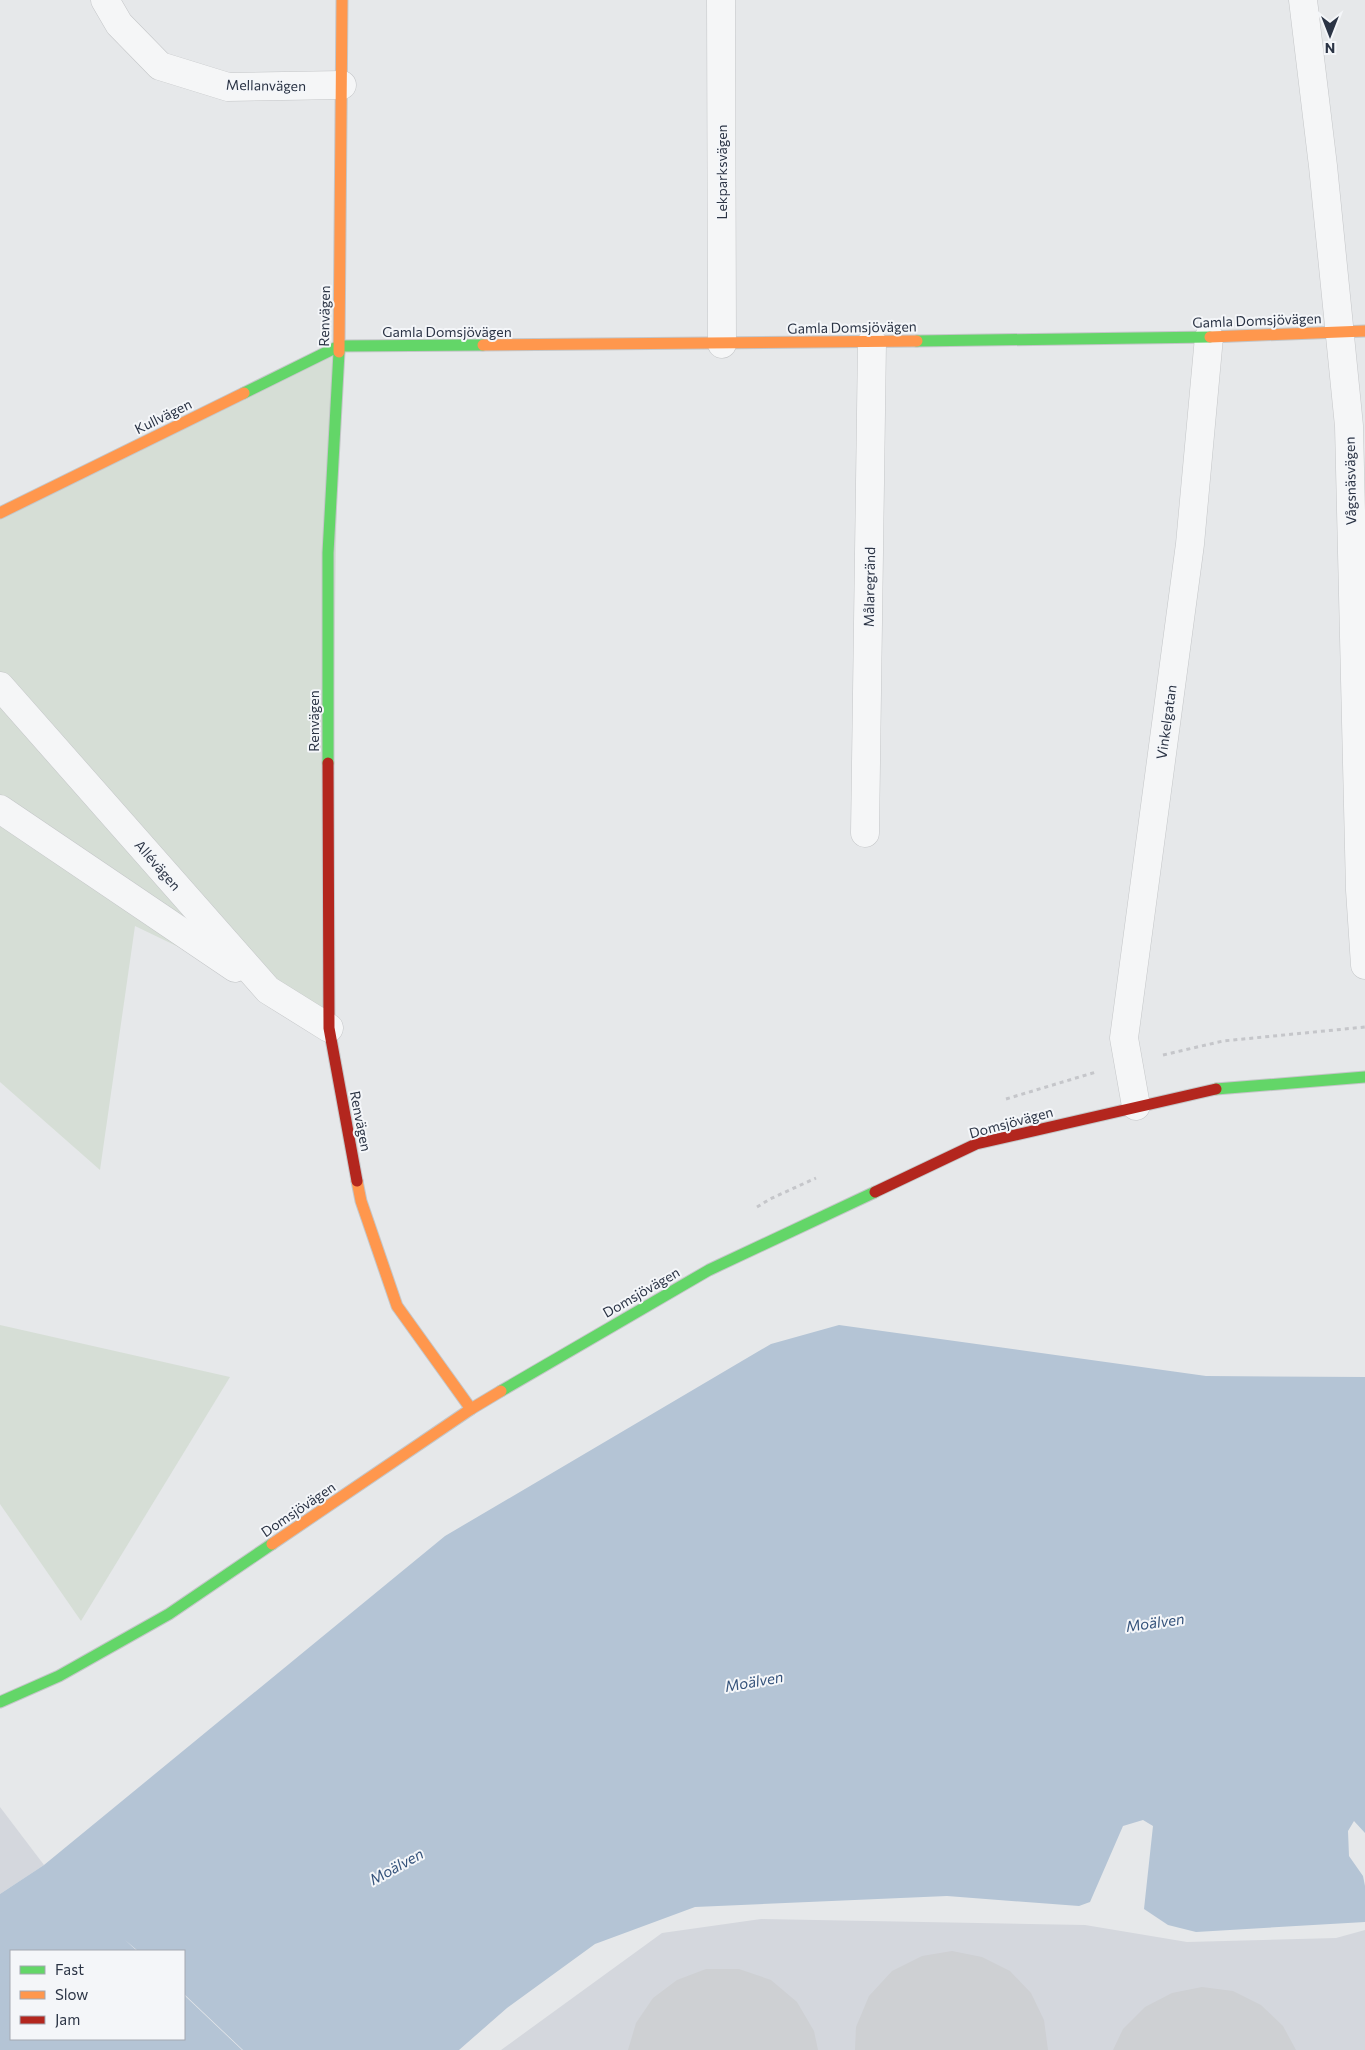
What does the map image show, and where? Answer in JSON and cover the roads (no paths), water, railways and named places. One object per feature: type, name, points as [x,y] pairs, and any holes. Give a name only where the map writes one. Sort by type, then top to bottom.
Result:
[{"type":"street","name":"Mellanvägen","points":[[105,0],[119,24],[160,66],[228,88],[342,86]]},
{"type":"street","name":"Renvägen","points":[[342,0],[339,346],[328,553],[329,1028],[361,1201],[397,1306],[471,1408]]},
{"type":"street","name":"Lekparksvägen","points":[[721,0],[722,344]]},
{"type":"street","name":"Vågsnäsvägen","points":[[1303,0],[1323,166],[1352,332],[1349,426],[1360,890],[1365,965]]},
{"type":"street","name":"Gamla Domsjövägen","points":[[339,346],[872,342],[1209,337],[1352,332]]},
{"type":"street","name":"Vinkelgatan","points":[[1136,1106],[1124,1038],[1190,544],[1209,337]]},
{"type":"street","name":"Målaregränd","points":[[865,833],[872,342]]},
{"type":"street","name":"Kullvägen","points":[[0,513],[339,346]]},
{"type":"street","name":"Allévägen","points":[[0,686],[268,990],[329,1028]]},
{"type":"street","points":[[0,809],[268,990]]},
{"type":"street","name":"Domsjövägen","points":[[0,1702],[59,1676],[170,1614],[471,1408],[709,1270],[976,1144],[1210,1089],[1365,1077]]},
{"type":"water","name":"Moälven","points":[[839,1325],[1206,1376],[1365,1377],[1365,1833],[1354,1821],[1348,1831],[1349,1856],[1363,1876],[1365,1886],[1365,1922],[1196,1932],[1168,1925],[1144,1909],[1153,1826],[1143,1820],[1123,1826],[1090,1902],[1079,1906],[947,1896],[695,1907],[595,1944],[507,2008],[459,2050],[243,2050],[185,1995],[185,1950],[137,1950],[125,1940],[136,1950],[10,1950],[10,2040],[185,2040],[185,1996],[242,2050],[0,2050],[0,1894],[44,1865],[445,1536],[771,1344]]}]
